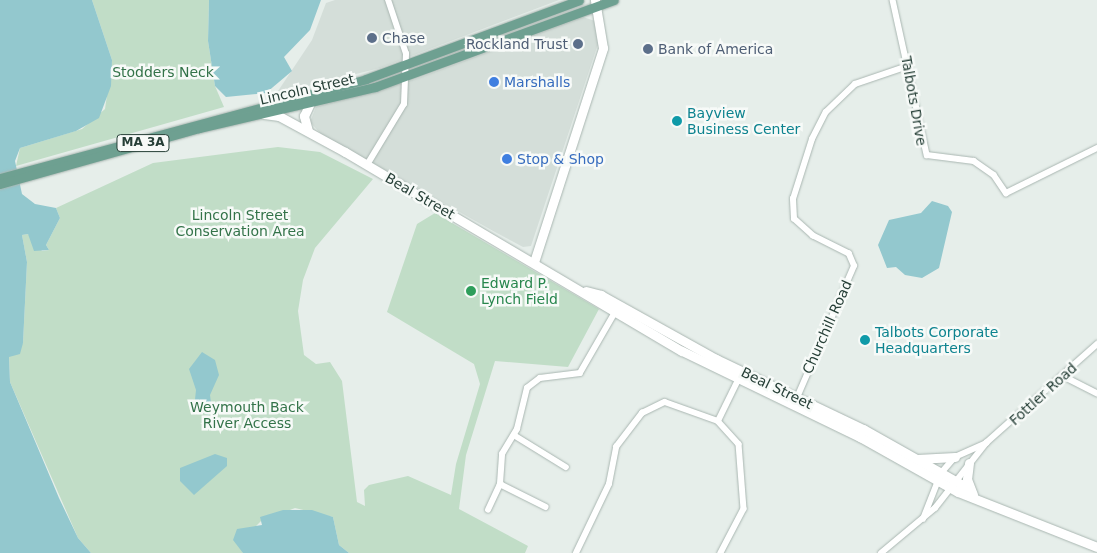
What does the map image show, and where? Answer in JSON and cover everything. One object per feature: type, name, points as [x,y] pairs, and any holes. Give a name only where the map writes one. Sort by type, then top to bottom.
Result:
[{"type":"main road","name":"Lincoln Street","points":[[0,184],[23,174],[405,65],[579,0]]},
{"type":"main road","name":"Lincoln Street","points":[[0,178],[23,174],[310,103],[404,78],[596,3],[614,0]]},
{"type":"street","points":[[367,165],[402,110],[405,65],[388,0]]},
{"type":"street","name":"Talbots Drive","points":[[893,0],[908,66],[924,152],[974,161],[994,175],[1006,193],[1097,148]]},
{"type":"street","points":[[534,262],[603,48],[596,3]]},
{"type":"street","name":"Churchill Road","points":[[795,402],[854,266],[849,254],[813,236],[794,219],[793,199],[812,139],[826,112],[855,84],[878,73],[908,66]]},
{"type":"street","points":[[308,131],[304,116],[310,103]]},
{"type":"street","name":"Beal Street","points":[[263,114],[279,116],[308,131],[583,291],[740,375],[915,458],[940,477]]},
{"type":"street","points":[[488,510],[500,484],[502,454],[514,435],[527,388],[540,378],[580,372],[617,309]]},
{"type":"street","name":"Fottler Road","points":[[923,519],[940,477],[954,457],[986,443],[1065,377],[1097,344]]},
{"type":"street","points":[[718,421],[740,375]]},
{"type":"street","points":[[1065,377],[1097,393]]},
{"type":"street","points":[[576,553],[609,484],[612,454],[642,413],[665,402],[718,421],[739,444],[743,494],[742,519],[721,553]]},
{"type":"street","name":"Beal Street","points":[[795,402],[940,477],[974,498],[1097,547]]},
{"type":"street","points":[[514,435],[566,467]]},
{"type":"street","name":"Fottler Road","points":[[881,553],[923,519],[969,462],[984,451],[986,443]]},
{"type":"street","points":[[915,458],[954,457]]},
{"type":"street","points":[[969,462],[967,479],[974,498]]},
{"type":"street","points":[[500,484],[546,507]]},
{"type":"shaded area","points":[[335,0],[559,0],[380,68],[276,94],[312,40],[326,3]]},
{"type":"shaded area","points":[[583,17],[595,21],[598,44],[531,246],[523,247],[495,232],[321,134],[310,122],[316,107],[416,79]]},
{"type":"green space","name":"Stodders Neck","points":[[92,0],[209,0],[208,41],[215,86],[224,107],[16,166],[20,148],[82,129],[105,109],[112,60]]},
{"type":"green space","points":[[278,147],[320,152],[373,179],[315,248],[303,280],[298,311],[304,355],[316,364],[330,362],[342,381],[357,502],[365,506],[364,490],[369,485],[408,476],[451,495],[456,464],[480,384],[474,364],[387,312],[417,224],[435,213],[599,309],[568,367],[495,361],[466,455],[459,509],[528,546],[525,553],[349,553],[339,545],[333,517],[295,508],[261,521],[239,543],[243,553],[91,553],[78,538],[10,382],[9,356],[23,343],[27,262],[22,235],[28,234],[42,251],[49,250],[46,245],[60,218],[56,208],[153,163]]},
{"type":"water","points":[[0,0],[92,0],[112,60],[111,86],[99,118],[76,131],[20,148],[15,161],[22,194],[35,204],[56,208],[60,218],[46,245],[49,250],[34,251],[28,234],[22,235],[27,262],[23,343],[20,354],[9,357],[10,382],[59,498],[78,538],[91,553],[0,553]]},
{"type":"water","points":[[209,0],[321,0],[310,30],[284,57],[292,71],[266,93],[226,97],[215,86],[208,41]]},
{"type":"water","points":[[932,201],[948,206],[952,212],[939,268],[922,278],[905,275],[896,267],[887,268],[878,245],[889,220],[921,213]]},
{"type":"water","points":[[202,352],[215,360],[219,375],[210,395],[212,411],[208,415],[194,409],[196,390],[189,369]]},
{"type":"water","points":[[215,454],[227,458],[227,466],[194,495],[180,481],[180,468]]},
{"type":"water","points":[[283,510],[312,510],[333,517],[339,545],[349,553],[243,553],[233,540],[237,529],[262,525],[260,517]]},
{"type":"place","name":"Chase","points":[[372,38]]},
{"type":"place","name":"Rockland Trust","points":[[578,44]]},
{"type":"place","name":"Bank of America","points":[[648,49]]},
{"type":"place","name":"Marshalls","points":[[494,82]]},
{"type":"place","name":"Bayview Business Center","points":[[677,121]]},
{"type":"place","name":"Stop & Shop","points":[[507,159]]},
{"type":"place","name":"Edward P. Lynch Field","points":[[471,291]]},
{"type":"place","name":"Talbots Corporate Headquarters","points":[[865,340]]},
{"type":"park label","name":"Lincoln Street Conservation Area","points":[[240,224]]},
{"type":"park label","name":"Weymouth Back River Access","points":[[247,416]]}]
